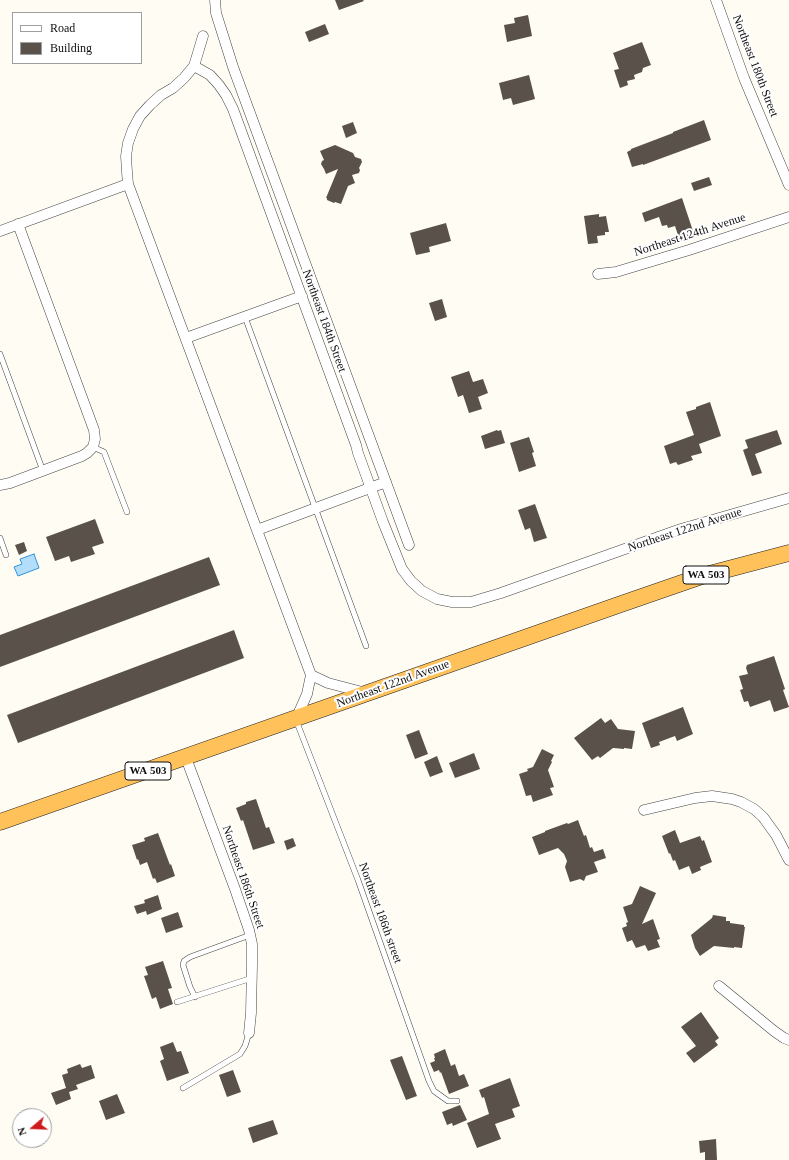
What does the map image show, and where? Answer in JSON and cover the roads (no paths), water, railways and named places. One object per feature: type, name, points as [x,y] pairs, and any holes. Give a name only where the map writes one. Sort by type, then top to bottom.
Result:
[{"type":"highway","name":"Northeast 122nd Avenue","points":[[0,822],[702,576],[789,553]]},
{"type":"street","name":"Northeast 184th Street","points":[[215,0],[216,13],[233,67],[409,545]]},
{"type":"street","name":"Northeast 180th Street","points":[[716,0],[744,78],[789,185]]},
{"type":"street","points":[[203,36],[194,66],[173,88],[161,95],[150,105],[140,116],[133,129],[128,142],[126,156],[128,184],[312,675],[307,694],[296,719]]},
{"type":"street","name":"Northeast 184th Street","points":[[194,66],[210,75],[226,95],[233,109],[356,444],[370,488],[402,569],[411,581],[422,591]]},
{"type":"street","points":[[0,230],[128,184]]},
{"type":"street","name":"Northeast 124th Avenue","points":[[598,274],[623,270],[789,217]]},
{"type":"street","points":[[0,485],[10,483],[82,456],[92,447],[95,439],[94,430],[18,224]]},
{"type":"street","points":[[186,338],[302,296]]},
{"type":"street","points":[[257,530],[386,482]]},
{"type":"street","name":"Northeast 122nd Avenue","points":[[422,591],[437,599],[452,602],[471,602],[501,594],[681,529],[789,498]]},
{"type":"street","points":[[312,675],[328,683],[368,693]]},
{"type":"street","name":"Northeast 186th Street","points":[[186,758],[235,889],[250,935],[252,944],[252,978],[249,1033]]},
{"type":"street","points":[[644,810],[695,798],[712,796],[742,802],[754,809],[763,817],[776,835],[789,860]]},
{"type":"street","points":[[719,986],[774,1031],[789,1040]]},
{"type":"lane","points":[[245,317],[366,646]]},
{"type":"lane","points":[[0,354],[43,471]]},
{"type":"lane","points":[[92,447],[104,452],[127,512]]},
{"type":"lane","points":[[0,538],[6,555]]},
{"type":"lane","name":"Northeast 186th street","points":[[296,719],[358,880],[429,1081],[434,1091],[448,1100],[457,1101]]},
{"type":"lane","points":[[195,997],[183,965],[184,960],[250,935]]},
{"type":"lane","points":[[177,1002],[252,978]]},
{"type":"lane","points":[[183,1088],[240,1054],[245,1046],[249,1033]]},
{"type":"water","points":[[34,554],[39,568],[18,576],[14,567],[22,564],[20,559]]}]
